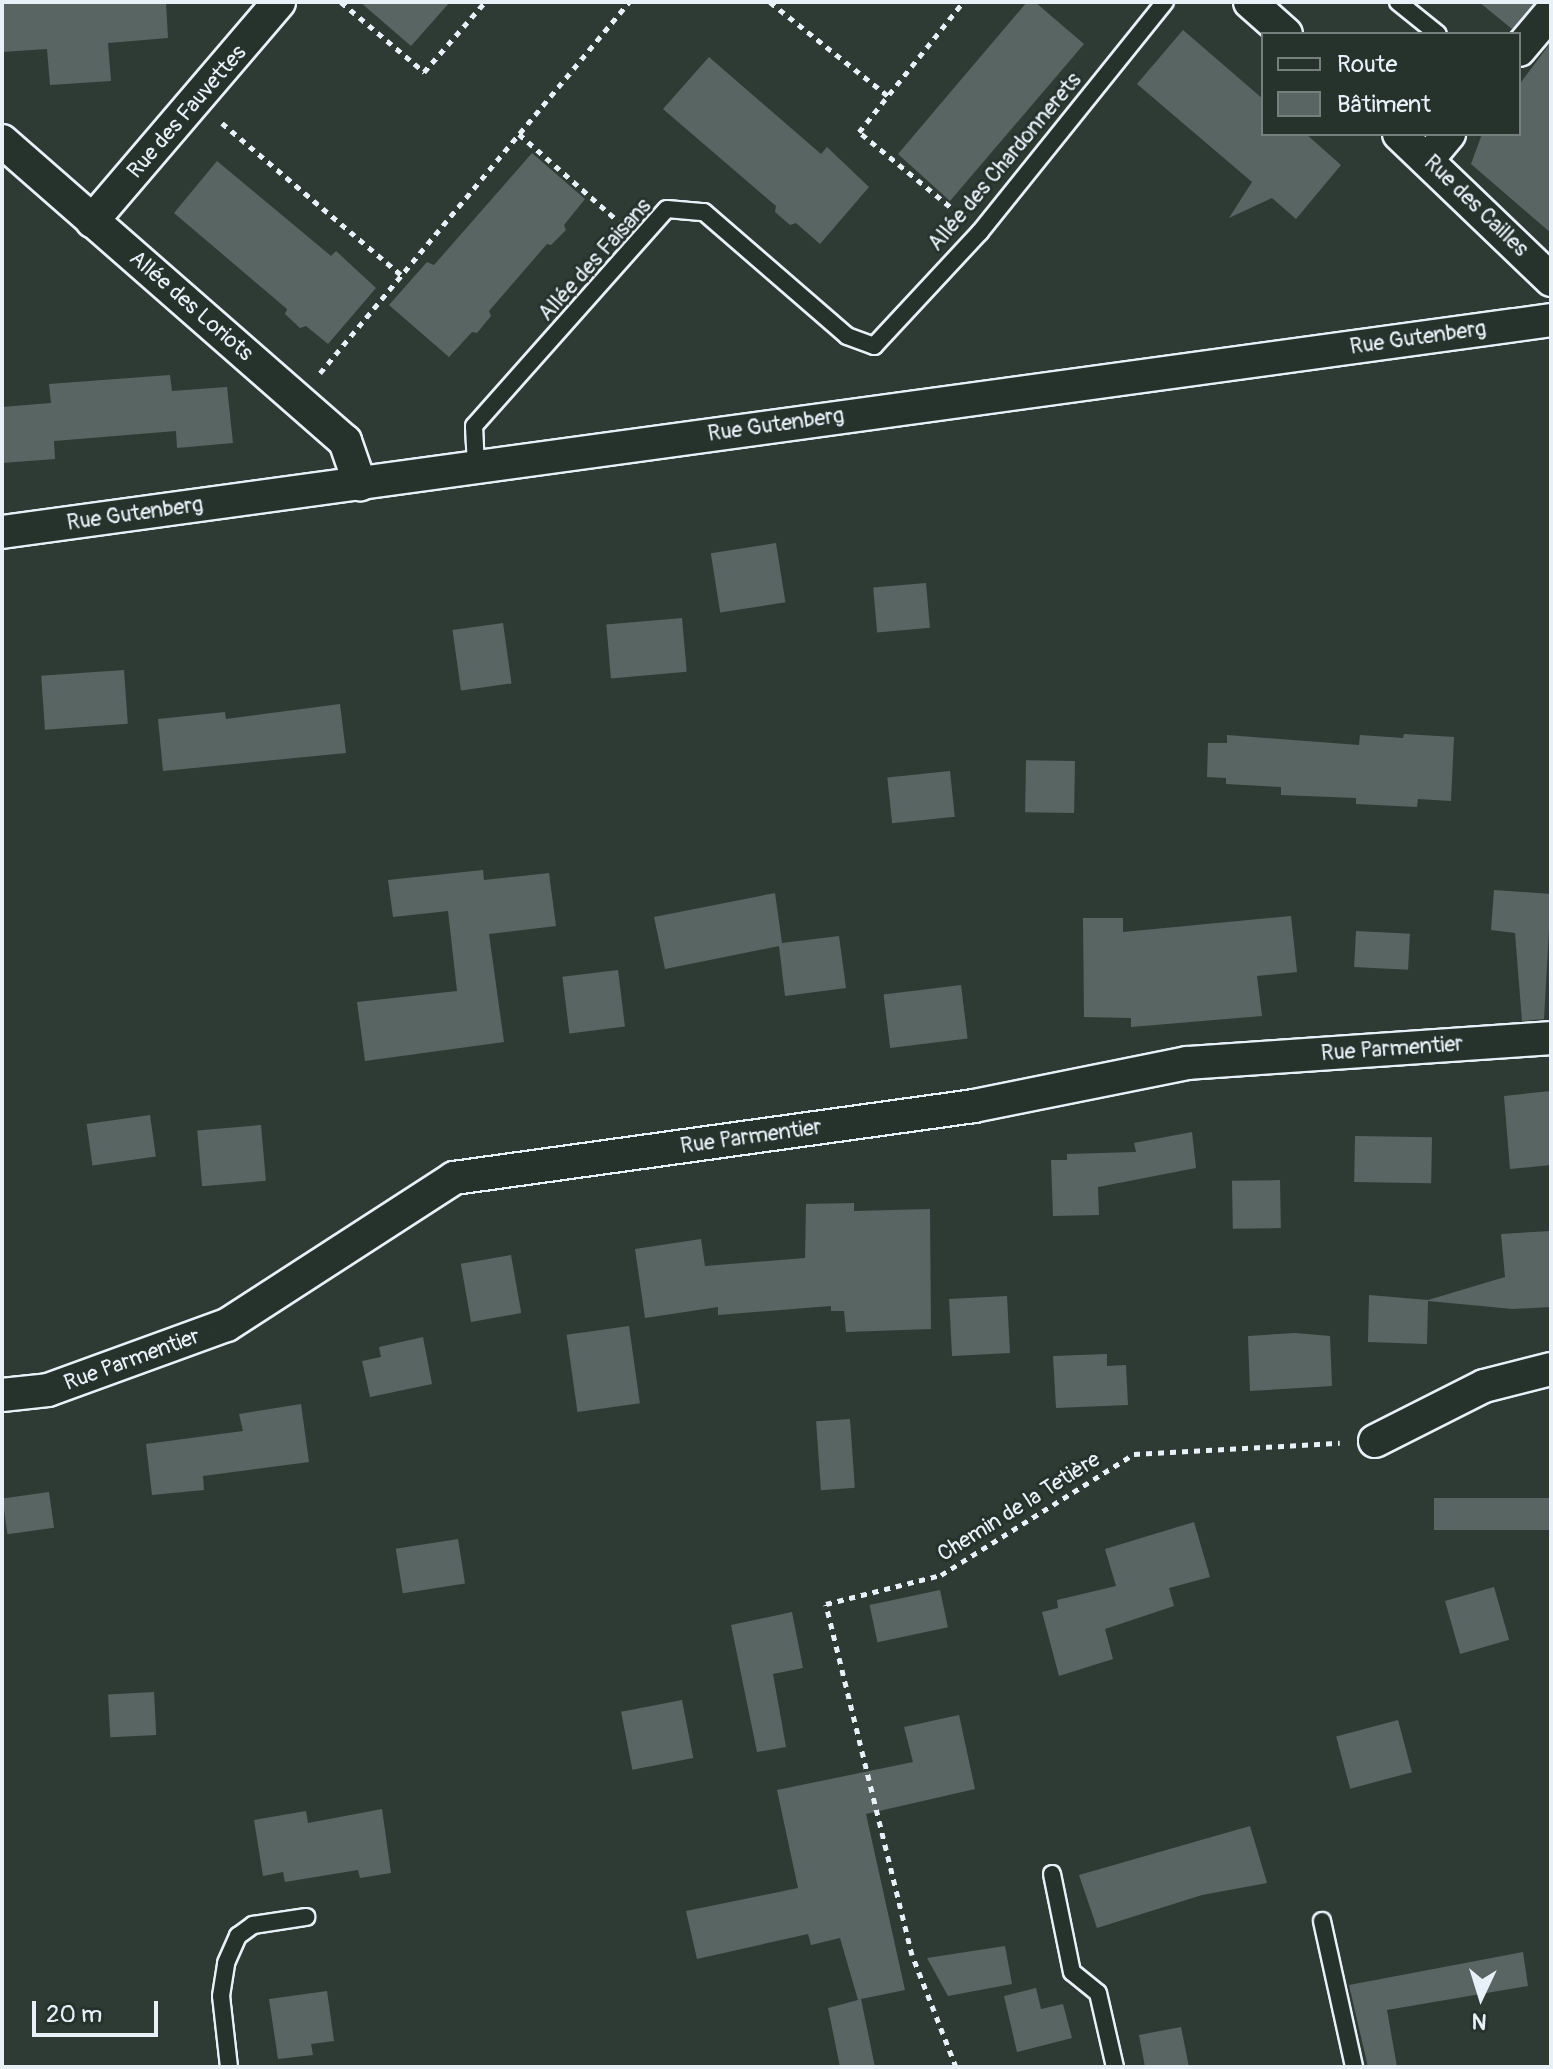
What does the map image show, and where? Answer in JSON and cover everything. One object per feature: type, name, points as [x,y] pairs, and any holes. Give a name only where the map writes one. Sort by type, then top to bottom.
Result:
[{"type":"street","name":"Rue des Fauvettes","points":[[92,221],[198,102],[279,2]]},
{"type":"street","points":[[1250,2],[1284,32]]},
{"type":"street","points":[[1521,48],[1551,12]]},
{"type":"street","name":"Rue des Cailles","points":[[1401,136],[1551,280]]},
{"type":"street","points":[[1428,159],[1447,136]]},
{"type":"street","name":"Allée des Loriots","points":[[2,141],[345,441],[360,484]]},
{"type":"street","name":"Rue Gutenberg","points":[[2,532],[1551,320]]},
{"type":"street","name":"Rue Parmentier","points":[[2,1395],[48,1390],[227,1325],[454,1178],[974,1106],[1187,1063],[1551,1038]]},
{"type":"street","points":[[1375,1441],[1484,1386],[1551,1369]]},
{"type":"lane","name":"Allée des Chardonnerets","points":[[874,346],[980,232],[1165,2]]},
{"type":"lane","points":[[1398,2],[1436,32]]},
{"type":"lane","name":"Allée des Faisans","points":[[476,466],[474,426],[667,209],[704,212],[847,336],[874,346]]},
{"type":"lane","points":[[1052,1874],[1072,1972],[1098,1993],[1115,2067]]},
{"type":"lane","points":[[229,2067],[221,1996],[226,1963],[238,1936],[253,1925],[306,1917]]},
{"type":"lane","points":[[1322,1921],[1354,2067]]},
{"type":"path","points":[[341,2],[424,72],[485,2]]},
{"type":"path","points":[[299,399],[629,2]]},
{"type":"path","points":[[770,2],[888,96]]},
{"type":"path","points":[[963,2],[859,132],[980,232]]},
{"type":"path","points":[[198,102],[401,275]]},
{"type":"path","points":[[519,134],[641,241]]},
{"type":"path","name":"Chemin de la Tetière","points":[[956,2067],[912,1955],[826,1604],[941,1575],[1134,1454],[1375,1441]]},
{"type":"building","points":[[2,2],[166,2],[168,38],[108,43],[111,81],[50,85],[47,49],[2,52]]},
{"type":"building","points":[[360,2],[450,2],[411,46]]},
{"type":"building","points":[[1027,2],[1035,2],[1084,44],[950,201],[898,154]]},
{"type":"building","points":[[1479,2],[1535,2],[1512,29]]},
{"type":"building","points":[[1183,30],[1261,97],[1261,136],[1308,136],[1341,165],[1296,219],[1272,198],[1229,218],[1252,182],[1137,84]]},
{"type":"building","points":[[1551,42],[1551,233],[1471,164],[1481,136],[1521,136],[1521,82]]},
{"type":"building","points":[[709,57],[821,154],[827,147],[869,187],[820,244],[796,223],[790,225],[775,212],[776,206],[663,109]]},
{"type":"building","points":[[532,153],[585,199],[564,225],[566,230],[551,245],[547,244],[489,311],[491,316],[477,333],[472,332],[449,357],[389,305],[427,262],[434,265]]},
{"type":"building","points":[[217,161],[331,256],[336,251],[376,288],[328,344],[306,326],[300,328],[285,314],[287,309],[174,213]]},
{"type":"building","points":[[170,375],[172,391],[227,387],[233,443],[177,448],[176,431],[54,441],[55,459],[2,463],[2,407],[51,403],[49,384]]},
{"type":"building","points":[[776,543],[785,602],[720,613],[711,553]]},
{"type":"building","points":[[926,583],[930,628],[877,632],[873,588]]},
{"type":"building","points":[[682,618],[687,672],[611,678],[606,625]]},
{"type":"building","points":[[503,623],[511,683],[461,691],[452,630]]},
{"type":"building","points":[[124,670],[128,724],[45,730],[41,676]]},
{"type":"building","points":[[340,704],[346,753],[163,771],[158,719],[225,712],[226,719]]},
{"type":"building","points":[[1404,734],[1454,737],[1451,801],[1418,799],[1417,807],[1356,804],[1356,798],[1281,795],[1281,787],[1226,784],[1226,778],[1207,777],[1208,743],[1227,743],[1227,735],[1359,745],[1360,735],[1403,738]]},
{"type":"building","points":[[1026,760],[1075,761],[1074,813],[1025,812]]},
{"type":"building","points":[[950,771],[955,817],[892,823],[887,778]]},
{"type":"building","points":[[483,870],[484,880],[549,873],[556,926],[489,934],[504,1042],[365,1061],[357,1002],[457,991],[448,911],[393,917],[388,880]]},
{"type":"building","points":[[1494,890],[1551,894],[1544,1019],[1522,1021],[1515,933],[1491,930]]},
{"type":"building","points":[[775,893],[782,943],[839,936],[846,988],[785,996],[779,946],[665,969],[654,917]]},
{"type":"building","points":[[1291,916],[1297,972],[1257,976],[1262,1016],[1131,1027],[1131,1018],[1084,1017],[1083,918],[1123,918],[1123,932]]},
{"type":"building","points":[[1356,931],[1410,934],[1408,970],[1354,967]]},
{"type":"building","points":[[618,970],[625,1027],[569,1033],[562,977]]},
{"type":"building","points":[[961,985],[968,1039],[890,1048],[884,995]]},
{"type":"building","points":[[1551,1091],[1551,1165],[1510,1169],[1504,1096]]},
{"type":"building","points":[[150,1115],[156,1157],[92,1165],[87,1124]]},
{"type":"building","points":[[261,1125],[266,1181],[202,1186],[197,1131]]},
{"type":"building","points":[[1192,1132],[1196,1168],[1098,1187],[1099,1215],[1053,1216],[1051,1160],[1067,1160],[1067,1154],[1136,1152],[1134,1143]]},
{"type":"building","points":[[1355,1136],[1432,1137],[1431,1183],[1354,1182]]},
{"type":"building","points":[[1280,1180],[1281,1228],[1233,1229],[1232,1181]]},
{"type":"building","points":[[854,1203],[854,1211],[930,1209],[931,1329],[846,1332],[844,1311],[831,1311],[831,1306],[718,1315],[718,1307],[645,1318],[635,1249],[701,1239],[705,1266],[805,1258],[806,1204]]},
{"type":"building","points":[[1551,1231],[1551,1307],[1513,1309],[1428,1301],[1427,1344],[1368,1342],[1369,1295],[1428,1300],[1505,1277],[1501,1234]]},
{"type":"building","points":[[511,1255],[521,1313],[471,1322],[461,1264]]},
{"type":"building","points":[[1007,1296],[1010,1353],[952,1356],[949,1299]]},
{"type":"building","points":[[629,1326],[640,1403],[577,1412],[567,1335]]},
{"type":"building","points":[[1295,1333],[1330,1336],[1332,1386],[1250,1391],[1248,1336]]},
{"type":"building","points":[[423,1337],[432,1384],[370,1397],[362,1361],[381,1357],[379,1347]]},
{"type":"building","points":[[1107,1354],[1107,1366],[1126,1365],[1128,1405],[1056,1408],[1053,1356]]},
{"type":"building","points":[[301,1404],[309,1462],[203,1476],[204,1490],[152,1495],[146,1444],[243,1431],[239,1414]]},
{"type":"building","points":[[850,1419],[855,1488],[821,1490],[816,1421]]},
{"type":"building","points":[[49,1492],[54,1528],[7,1534],[2,1499]]},
{"type":"building","points":[[1434,1498],[1551,1498],[1551,1530],[1434,1530]]},
{"type":"building","points":[[1194,1522],[1210,1577],[1169,1588],[1174,1606],[1105,1629],[1113,1659],[1059,1676],[1042,1612],[1058,1608],[1057,1600],[1116,1586],[1105,1549]]},
{"type":"building","points":[[458,1539],[465,1583],[403,1593],[396,1549]]},
{"type":"building","points":[[1494,1587],[1509,1640],[1460,1654],[1445,1601]]},
{"type":"building","points":[[940,1590],[948,1627],[877,1642],[870,1605]]},
{"type":"building","points":[[792,1612],[803,1668],[773,1674],[786,1747],[757,1752],[731,1625]]},
{"type":"building","points":[[154,1692],[156,1735],[110,1737],[108,1694]]},
{"type":"building","points":[[682,1700],[693,1758],[632,1770],[621,1712]]},
{"type":"building","points":[[959,1715],[975,1789],[866,1814],[905,1990],[861,1999],[875,2067],[840,2067],[828,2008],[858,2000],[840,1938],[811,1945],[808,1934],[697,1959],[686,1911],[798,1888],[777,1790],[913,1762],[904,1727]]},
{"type":"building","points":[[1398,1720],[1412,1772],[1350,1789],[1336,1737]]},
{"type":"building","points":[[382,1809],[391,1873],[360,1878],[358,1870],[285,1882],[283,1872],[263,1876],[254,1820],[306,1811],[308,1823]]},
{"type":"building","points":[[1250,1826],[1267,1883],[1202,1895],[1097,1928],[1079,1875]]},
{"type":"building","points":[[1005,1946],[1012,1984],[948,1996],[927,1958]]},
{"type":"building","points":[[1523,1952],[1528,1986],[1387,2010],[1397,2067],[1368,2067],[1349,1985]]},
{"type":"building","points":[[1036,1988],[1041,2009],[1063,2004],[1072,2038],[1017,2052],[1004,1996]]},
{"type":"building","points":[[327,1991],[334,2041],[311,2044],[313,2055],[278,2059],[269,1999]]},
{"type":"building","points":[[1181,2027],[1189,2067],[1145,2067],[1139,2035]]}]
